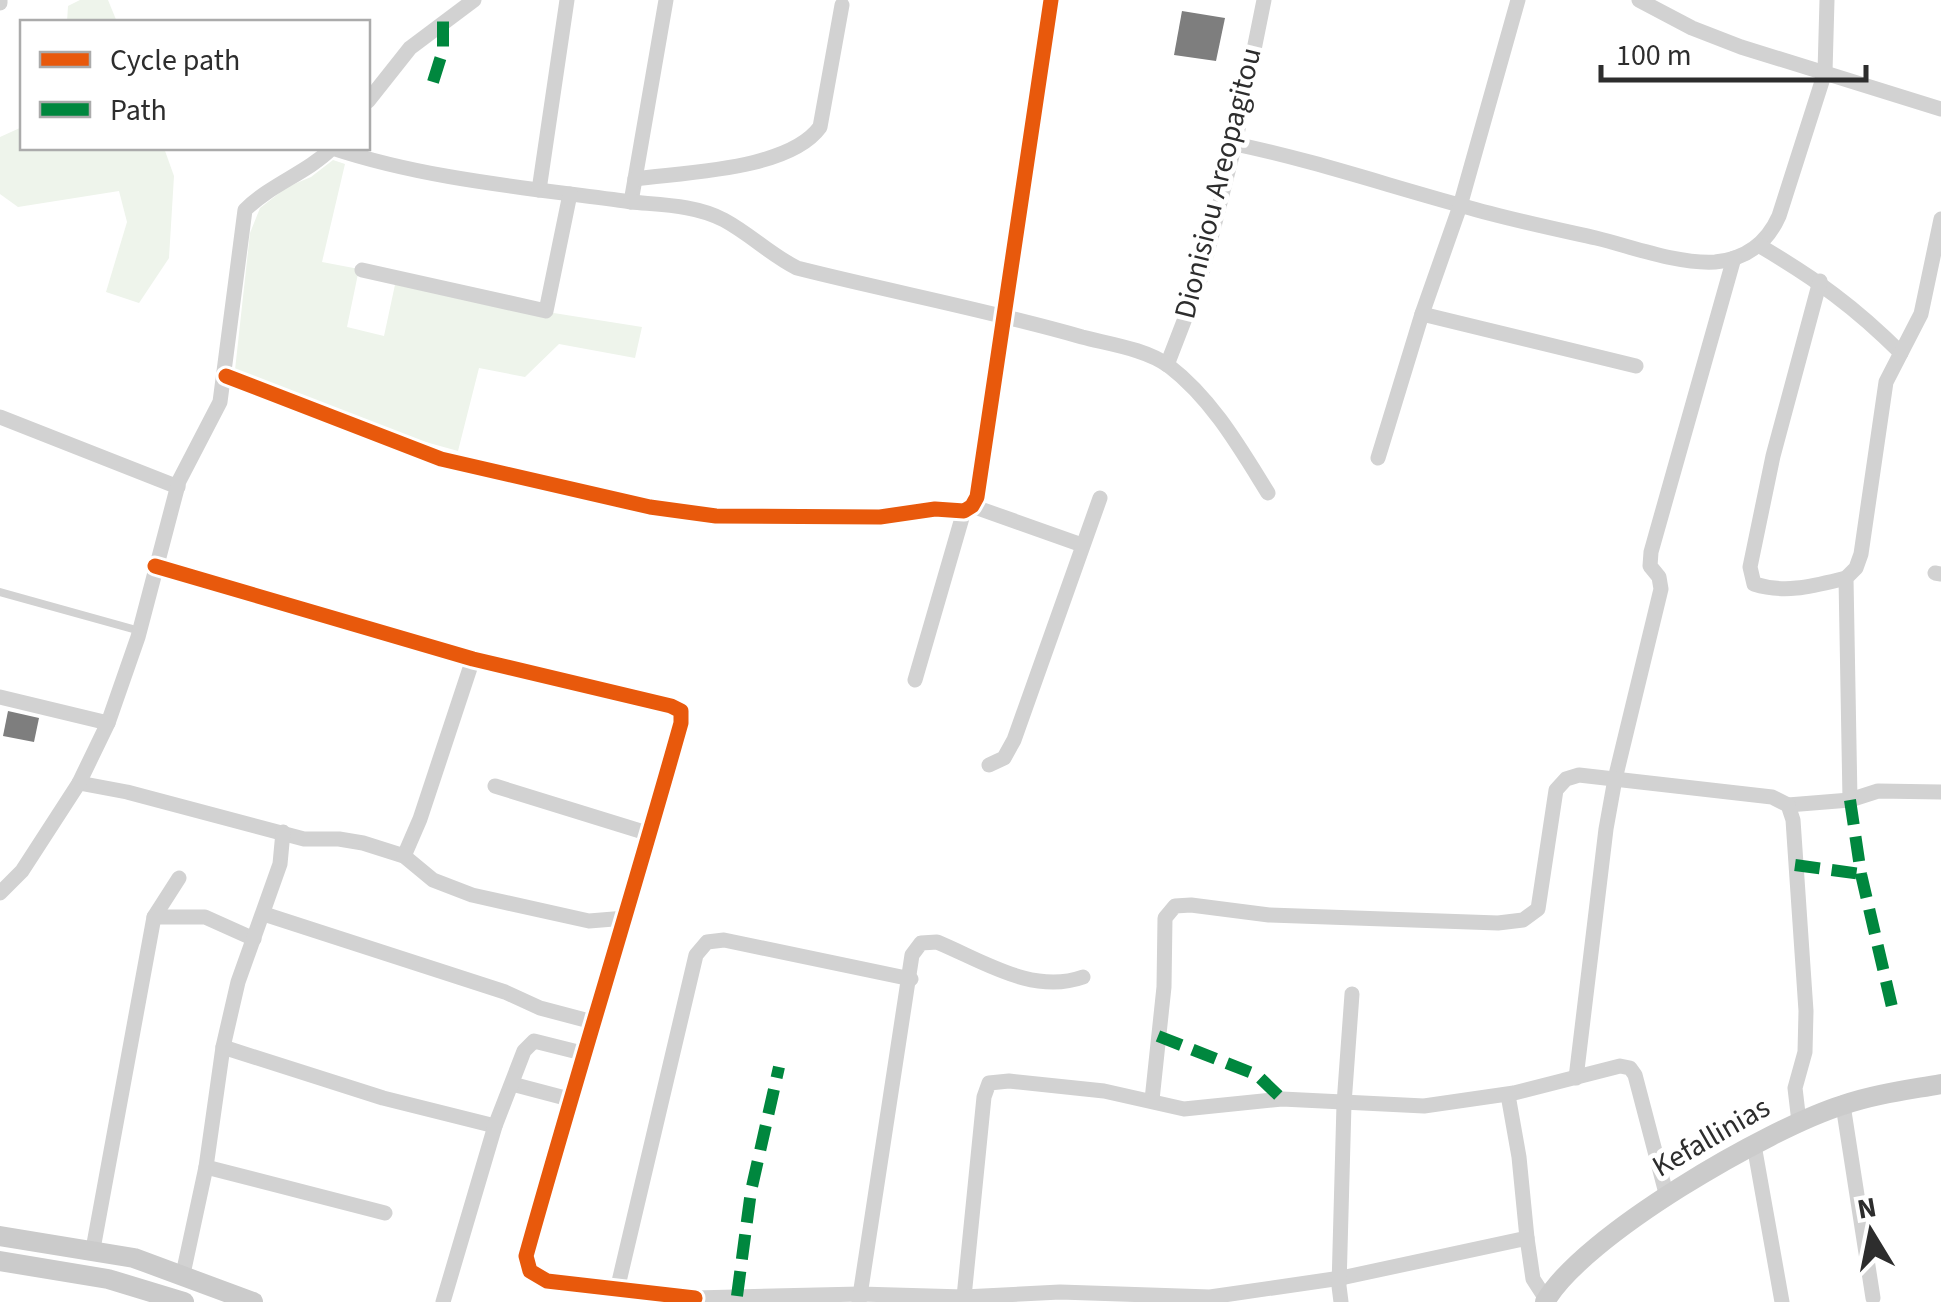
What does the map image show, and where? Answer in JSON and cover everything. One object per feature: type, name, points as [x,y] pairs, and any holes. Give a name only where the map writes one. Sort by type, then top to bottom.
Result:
[{"type":"street","points":[[370,98],[410,48],[474,0]]},
{"type":"street","points":[[539,190],[567,0]]},
{"type":"street","points":[[631,202],[666,0]]},
{"type":"street","points":[[915,680],[968,509],[977,497],[1051,0]]},
{"type":"street","name":"Dionisiou Areopagitou","points":[[1168,365],[1201,277],[1235,144],[1264,0]]},
{"type":"street","points":[[1378,458],[1460,206],[1518,0]]},
{"type":"street","points":[[1639,0],[1692,28],[1740,47],[1941,109]]},
{"type":"street","points":[[1235,144],[1333,167],[1460,206],[1687,260],[1714,262],[1734,258],[1760,246],[1770,236],[1779,216],[1825,72],[1828,0]]},
{"type":"street","points":[[635,180],[734,166],[775,156],[810,140],[820,127],[842,6]]},
{"type":"street","points":[[0,893],[22,871],[79,782],[108,723],[140,630],[178,487],[220,402],[245,210],[260,195],[316,164],[330,150]]},
{"type":"street","points":[[338,150],[416,170],[708,213],[797,268],[1002,314],[1142,354],[1168,365],[1215,414],[1268,493]]},
{"type":"street","points":[[362,270],[546,311],[570,194]]},
{"type":"street","points":[[1820,281],[1773,456],[1750,567],[1754,584],[1772,590],[1795,590],[1846,578],[1856,568],[1886,382],[1920,314],[1937,253],[1941,219]]},
{"type":"street","points":[[1760,246],[1820,281],[1901,352]]},
{"type":"street","points":[[1576,1078],[1615,779],[1661,588],[1659,577],[1650,566],[1650,552],[1734,258]]},
{"type":"street","points":[[1422,314],[1636,366]]},
{"type":"street","points":[[226,376],[442,459],[650,507],[716,516],[802,518],[880,517],[968,509],[1082,544]]},
{"type":"street","points":[[0,417],[178,487]]},
{"type":"street","points":[[989,766],[1004,758],[1014,740],[1100,498]]},
{"type":"street","points":[[156,566],[473,660],[681,711],[650,834],[582,1053],[526,1256],[526,1265],[538,1278],[694,1300],[1060,1292],[1210,1297],[1340,1278],[1527,1238]]},
{"type":"street","points":[[1846,578],[1850,800]]},
{"type":"street","points":[[404,856],[473,660]]},
{"type":"street","points":[[0,697],[108,723]]},
{"type":"street","points":[[1152,1100],[1164,987],[1166,918],[1176,906],[1269,916],[1498,923],[1523,920],[1538,909],[1556,790],[1566,779],[1579,775],[1772,797],[1788,805],[1850,800],[1878,792],[1941,792]]},
{"type":"street","points":[[79,782],[304,839],[350,841],[404,856],[433,880],[472,895],[589,921],[626,918]]},
{"type":"street","points":[[495,786],[650,834]]},
{"type":"street","points":[[1788,805],[1806,1011],[1805,1052],[1795,1088],[1798,1122]]},
{"type":"street","points":[[183,1274],[206,1167],[223,1047],[238,982],[280,864],[283,832]]},
{"type":"street","points":[[93,1249],[154,916],[179,878]]},
{"type":"street","points":[[264,914],[592,1022]]},
{"type":"street","points":[[154,916],[205,917],[254,939]]},
{"type":"street","points":[[617,1290],[696,956],[706,942],[724,940],[910,979]]},
{"type":"street","points":[[860,1298],[912,955],[921,943],[937,942],[1030,982],[1067,983],[1083,977]]},
{"type":"street","points":[[1341,1302],[1344,1104],[1352,994]]},
{"type":"street","points":[[443,1302],[495,1126],[524,1051],[534,1041],[582,1053]]},
{"type":"street","points":[[223,1047],[384,1098],[495,1126]]},
{"type":"street","points":[[964,1297],[984,1097],[989,1083],[1104,1090],[1184,1109],[1282,1099],[1424,1106],[1508,1094],[1620,1066],[1630,1068],[1667,1197]]},
{"type":"street","points":[[512,1084],[570,1099]]},
{"type":"street","name":"Kefallinias","points":[[1546,1301],[1566,1272],[1581,1259],[1667,1197],[1754,1145],[1843,1105],[1941,1084]]},
{"type":"street","points":[[1508,1094],[1533,1280],[1546,1301]]},
{"type":"street","points":[[1843,1105],[1873,1298]]},
{"type":"street","points":[[1754,1145],[1782,1302]]},
{"type":"street","points":[[206,1167],[385,1213]]},
{"type":"street","points":[[0,1236],[93,1249],[183,1274],[253,1302]]},
{"type":"street","points":[[0,1261],[94,1276],[184,1302]]},
{"type":"lane","points":[[0,592],[140,630]]},
{"type":"shaded area","points":[[80,0],[108,0],[116,20],[67,20],[68,6]]},
{"type":"shaded area","points":[[20,128],[20,150],[165,150],[174,176],[169,258],[139,303],[106,292],[127,222],[119,191],[18,207],[0,194],[0,137]]},
{"type":"shaded area","points":[[333,160],[345,164],[322,262],[359,269],[347,327],[384,336],[396,280],[484,302],[642,327],[635,358],[559,344],[525,377],[479,368],[458,451],[404,436],[235,370],[250,233],[260,208]]},
{"type":"building","points":[[1182,11],[1225,18],[1216,61],[1174,55]]},
{"type":"building","points":[[8,711],[39,718],[34,742],[3,736]]},
{"type":"marked path","points":[[433,82],[443,50],[443,21]]},
{"type":"marked path","points":[[1850,800],[1861,874],[1892,1007]]},
{"type":"marked path","points":[[1795,865],[1861,874]]},
{"type":"marked path","points":[[1158,1036],[1257,1075],[1282,1099]]},
{"type":"marked path","points":[[737,1296],[751,1191],[779,1067]]},
{"type":"cycle path","points":[[226,376],[441,459],[650,507],[716,516],[880,517],[935,509],[964,511],[977,497],[1051,0]]},
{"type":"cycle path","points":[[155,566],[473,659],[681,711],[681,723],[526,1256],[530,1271],[547,1281],[695,1298]]}]
